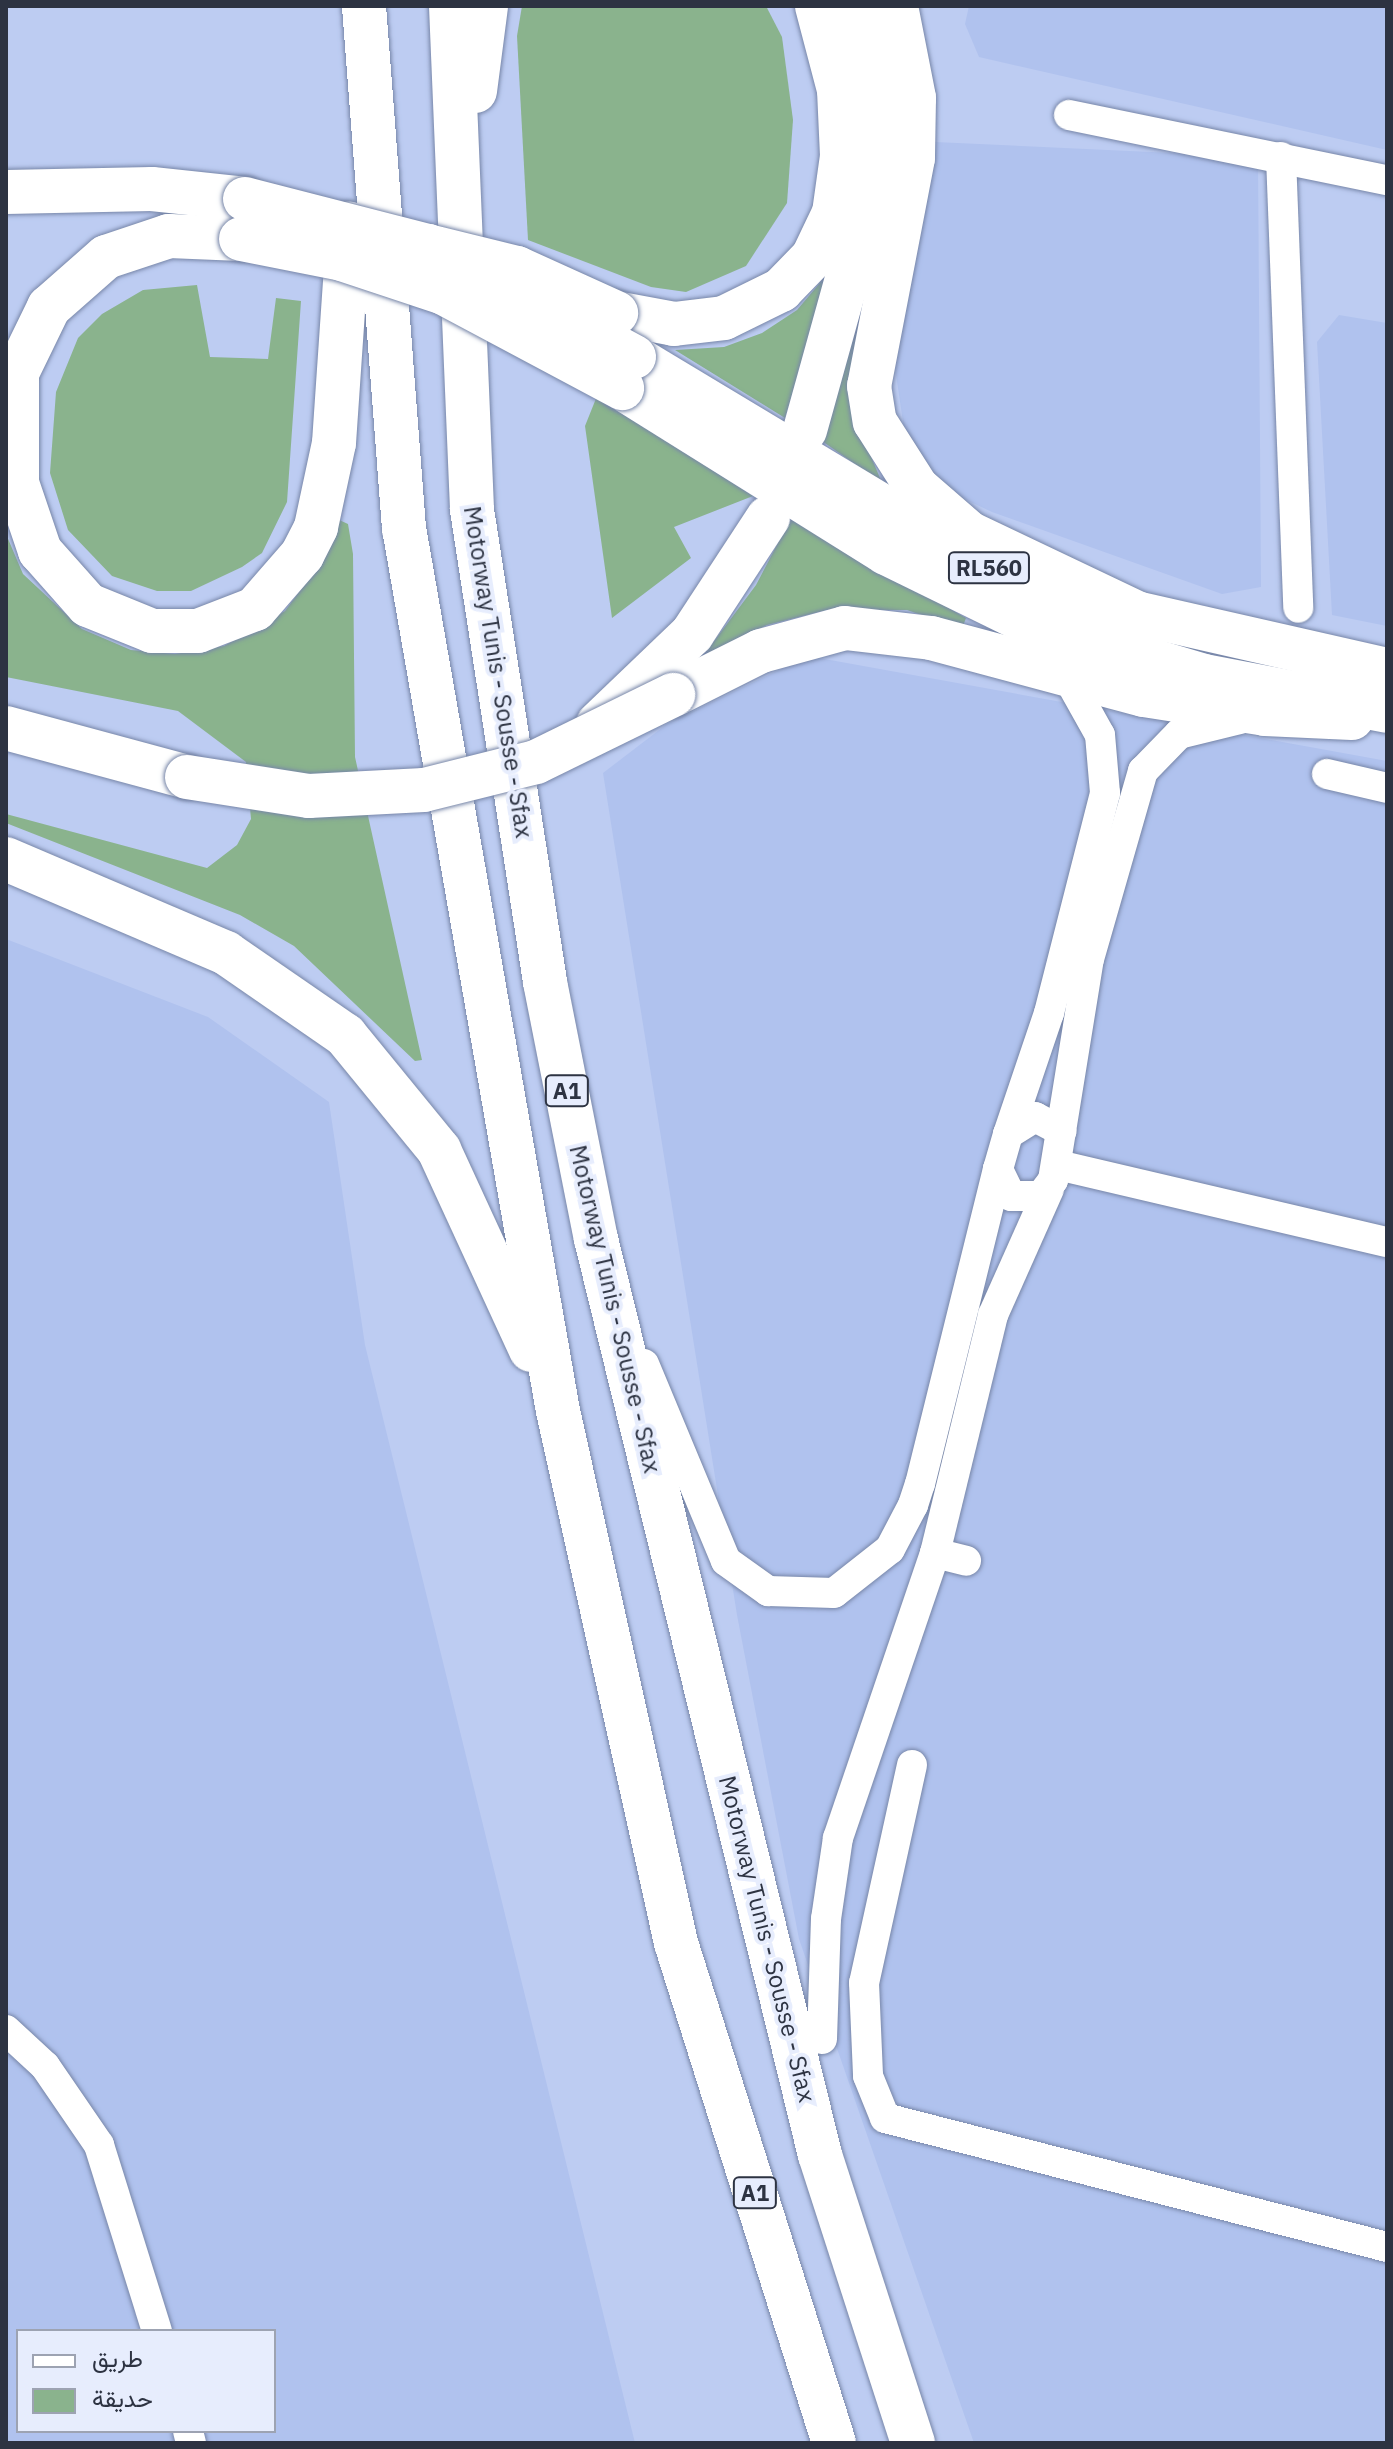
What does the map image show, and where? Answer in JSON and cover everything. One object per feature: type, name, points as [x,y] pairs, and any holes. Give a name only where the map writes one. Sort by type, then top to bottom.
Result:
[{"type":"highway","points":[[243,219],[169,236],[106,257],[49,307],[17,373],[17,483],[40,551],[88,605],[152,631],[198,631],[255,609],[294,565],[316,527],[334,443],[363,6]]},
{"type":"highway","name":"A1","points":[[363,6],[404,528],[558,1411],[676,1943],[834,2443]]},
{"type":"highway","name":"Motorway Tunis - Sousse - Sfax","points":[[451,6],[443,231],[472,510],[545,982],[596,1239],[820,2155],[913,2443]]},
{"type":"highway","points":[[486,6],[443,231],[504,263],[616,313],[674,324],[724,318],[781,290],[813,257],[834,213],[842,156],[839,90],[817,6]]},
{"type":"highway","points":[[805,430],[867,207],[873,93],[861,6]]},
{"type":"highway","points":[[896,6],[914,98],[913,158],[869,386],[875,422],[917,488],[969,533],[1151,620]]},
{"type":"highway","points":[[6,192],[152,189],[444,293],[628,372],[886,553],[1033,625],[1204,676],[1387,711]]},
{"type":"highway","name":"RL560","points":[[243,219],[443,231],[628,372],[973,561],[1084,605],[1387,670]]},
{"type":"highway","points":[[667,683],[768,518]]},
{"type":"highway","points":[[6,728],[187,777],[309,796],[424,790],[536,762],[667,683],[761,651],[845,628],[931,638],[1067,676],[1265,714],[1387,719]]},
{"type":"highway","points":[[6,859],[247,964],[316,1010],[372,1062],[455,1177],[558,1411]]},
{"type":"highway","points":[[820,2155],[822,2039]]},
{"type":"street","points":[[1069,115],[1387,180]]},
{"type":"street","points":[[1281,157],[1298,608]]},
{"type":"street","points":[[596,1239],[716,1546],[738,1573],[768,1591],[818,1596],[855,1581],[903,1530],[998,1169],[1049,1013],[1105,793],[1100,735],[1067,676]]},
{"type":"street","points":[[822,2039],[826,1919],[838,1838],[935,1553],[985,1340],[1053,1177],[1089,959],[1143,771],[1179,734],[1265,714]]},
{"type":"street","points":[[1327,774],[1387,788]]},
{"type":"street","points":[[1008,1134],[1035,1117],[1061,1131]]},
{"type":"street","points":[[998,1169],[1004,1189],[1021,1200],[1053,1177],[1387,1242]]},
{"type":"street","points":[[935,1553],[966,1561]]},
{"type":"street","points":[[912,1765],[864,1975],[868,2076],[885,2118],[1387,2247]]},
{"type":"street","points":[[6,2030],[45,2066],[99,2145],[156,2329]]},
{"type":"shaded area","points":[[969,6],[1387,6],[1387,150],[979,57],[965,24]]},
{"type":"shaded area","points":[[935,142],[1258,157],[1261,587],[1222,594],[992,512],[943,489],[906,442],[895,368]]},
{"type":"shaded area","points":[[1339,315],[1387,323],[1387,626],[1332,615],[1317,342]]},
{"type":"shaded area","points":[[808,656],[1387,761],[1387,2443],[974,2443],[799,1939],[737,1615],[603,773],[667,724]]},
{"type":"shaded area","points":[[6,939],[208,1017],[329,1102],[365,1345],[635,2443],[6,2443]]},
{"type":"green space","points":[[522,6],[766,6],[782,37],[793,120],[787,203],[746,266],[686,292],[651,287],[528,240],[517,36]]},
{"type":"green space","points":[[830,271],[785,418],[675,350],[724,347],[762,333],[797,310]]},
{"type":"green space","points":[[197,285],[210,357],[268,359],[276,298],[301,301],[287,502],[262,553],[242,567],[191,591],[157,591],[112,576],[68,530],[50,473],[56,392],[78,338],[102,314],[143,290]]},
{"type":"green space","points":[[858,322],[858,425],[882,483],[822,441]]},
{"type":"green space","points":[[597,396],[753,496],[674,527],[691,558],[612,618],[585,426]]},
{"type":"green space","points":[[791,518],[966,618],[962,629],[907,610],[827,610],[767,625],[703,656],[756,585]]},
{"type":"green space","points":[[337,519],[348,524],[353,554],[355,757],[422,1060],[415,1061],[294,946],[240,915],[6,823],[6,814],[207,868],[237,845],[251,819],[246,762],[178,711],[6,677],[6,534],[23,574],[82,629],[131,650],[175,654],[224,646],[285,611],[316,569]]}]
